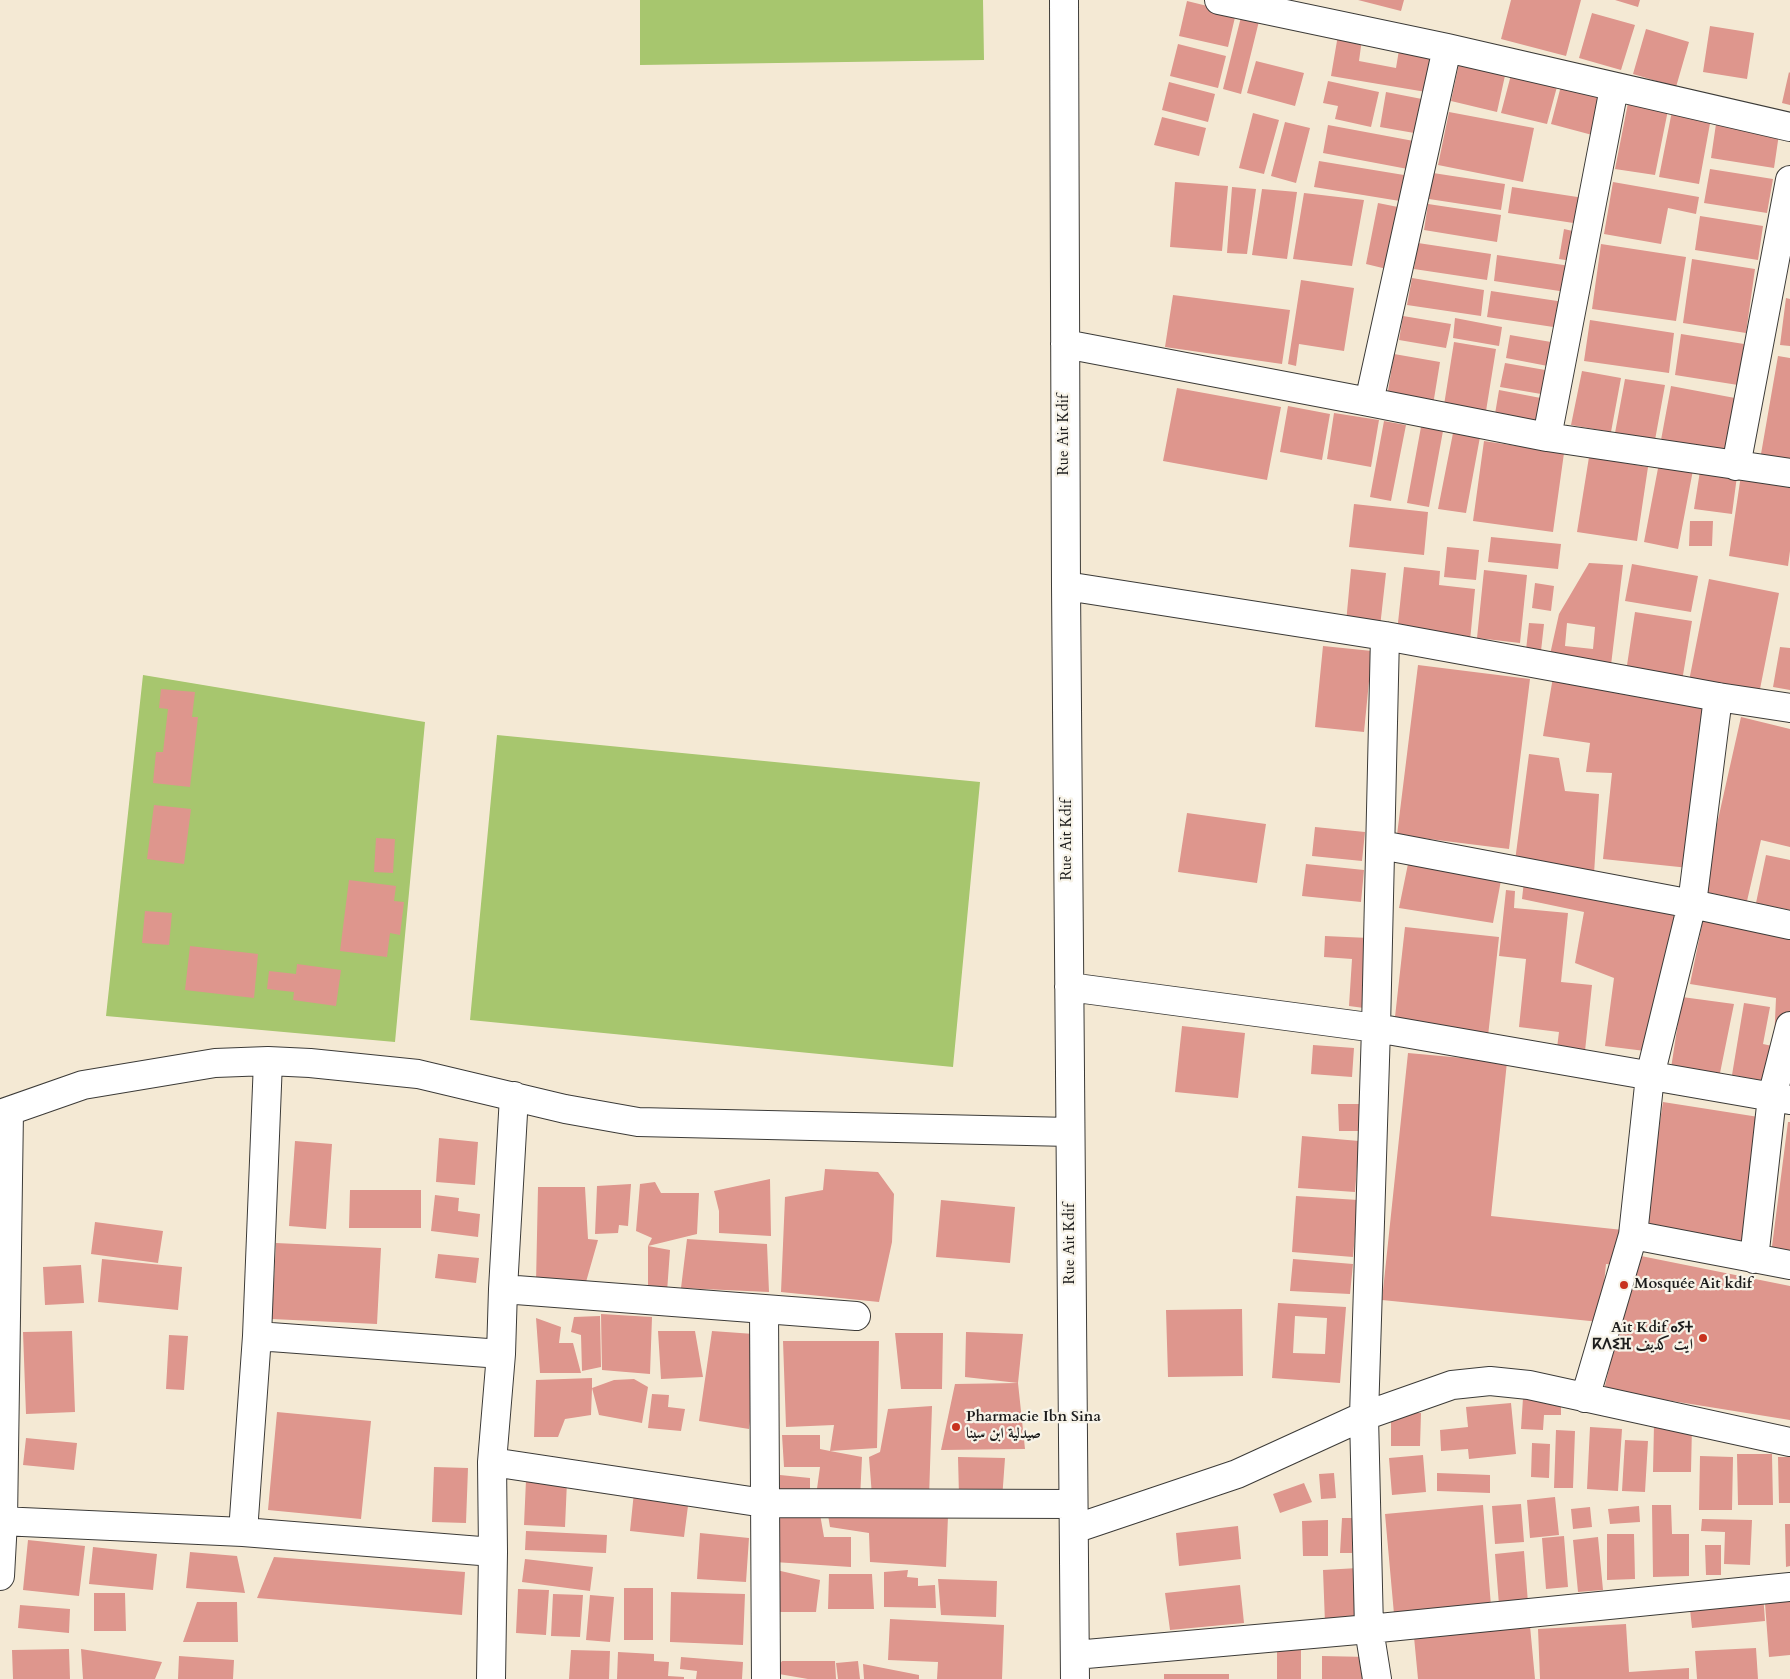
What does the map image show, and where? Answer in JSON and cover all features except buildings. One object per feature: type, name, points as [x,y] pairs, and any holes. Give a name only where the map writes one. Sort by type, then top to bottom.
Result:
[{"type":"street","name":"Rue Ait Kdif","points":[[1064,0],[1066,586],[1075,1667]]},
{"type":"street","points":[[1219,0],[1447,48],[1790,127]]},
{"type":"street","points":[[1369,402],[1447,48]]},
{"type":"street","points":[[1547,438],[1614,88]]},
{"type":"street","points":[[1736,466],[1790,180]]},
{"type":"street","points":[[1065,344],[1547,438],[1790,473]]},
{"type":"street","points":[[1066,586],[1385,636],[1718,697],[1790,708]]},
{"type":"street","points":[[1377,1679],[1369,1629],[1364,1416],[1381,845],[1385,636]]},
{"type":"street","points":[[1586,1398],[1633,1235],[1650,1076],[1692,904],[1718,697]]},
{"type":"street","points":[[1381,845],[1692,904],[1790,925]]},
{"type":"street","points":[[1069,987],[1376,1028],[1781,1099]]},
{"type":"street","points":[[1754,1259],[1781,1099],[1790,1026]]},
{"type":"street","points":[[0,1576],[5,1113],[83,1085],[215,1063],[268,1061],[310,1062],[418,1074],[565,1109],[638,1122],[1070,1132]]},
{"type":"street","points":[[243,1532],[257,1336],[268,1061]]},
{"type":"street","points":[[491,1679],[492,1462],[501,1354],[514,1096]]},
{"type":"street","points":[[1633,1235],[1790,1265]]},
{"type":"street","points":[[503,1289],[856,1316]]},
{"type":"street","points":[[764,1309],[766,1679]]},
{"type":"street","points":[[257,1336],[501,1354]]},
{"type":"street","points":[[492,1462],[764,1503],[1073,1516],[1237,1474],[1364,1416],[1452,1385],[1490,1381],[1528,1385],[1790,1442]]},
{"type":"street","points":[[2,1521],[243,1532],[493,1552]]},
{"type":"street","points":[[1075,1667],[1369,1629],[1790,1587]]},
{"type":"green space","points":[[640,0],[983,0],[984,60],[640,65]]},
{"type":"green space","points":[[143,675],[425,722],[395,1042],[106,1016]]},
{"type":"green space","points":[[497,735],[980,782],[953,1067],[470,1020]]},
{"type":"place","name":"Mosquée Ait kdif","points":[[1624,1285]]},
{"type":"place","name":"Ait Kdif ⴰⵢⵜ ⴽⴷⵉⴼ ايت كديف","points":[[1703,1338]]},
{"type":"place","name":"Pharmacie Ibn Sina صيدلية ابن سينا","points":[[956,1427]]}]
